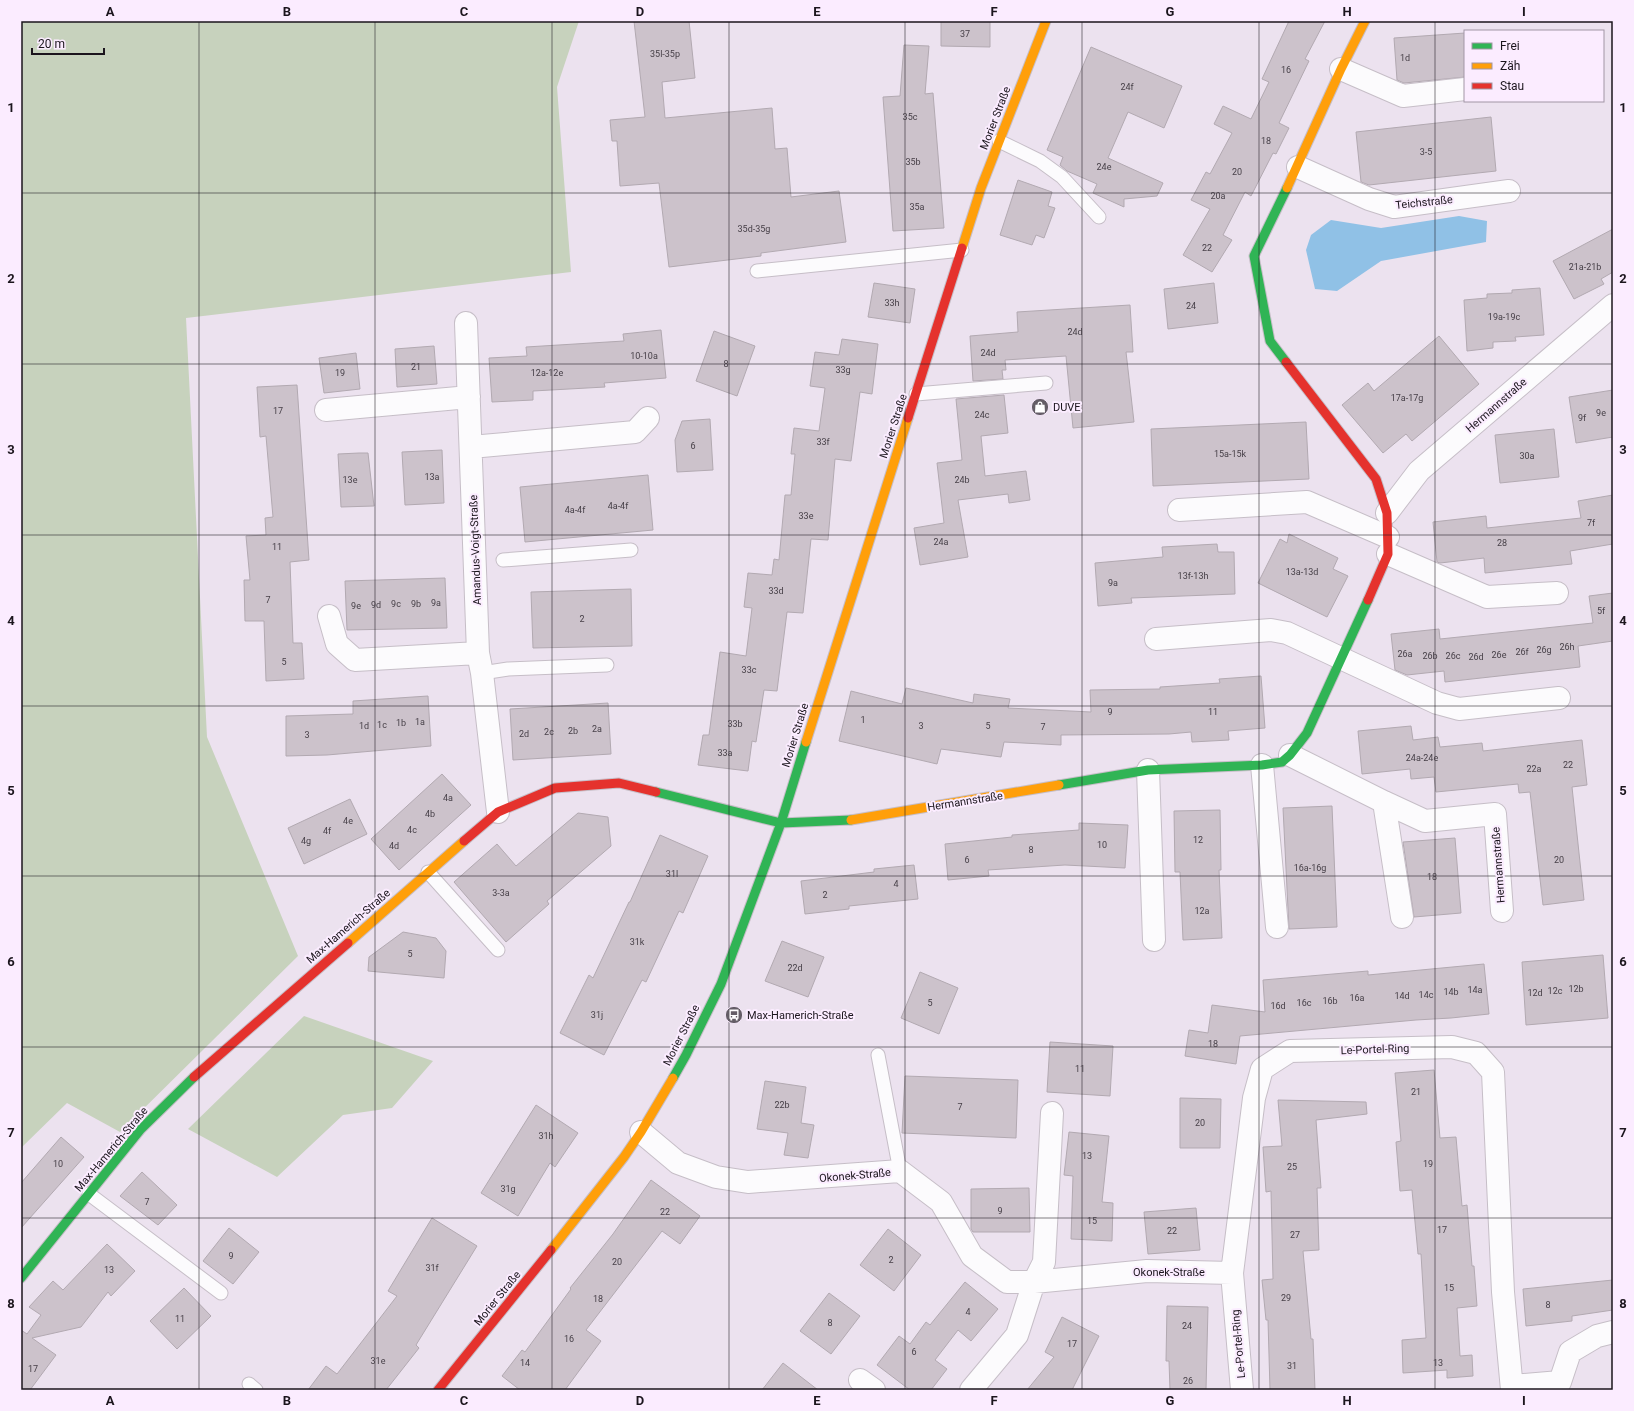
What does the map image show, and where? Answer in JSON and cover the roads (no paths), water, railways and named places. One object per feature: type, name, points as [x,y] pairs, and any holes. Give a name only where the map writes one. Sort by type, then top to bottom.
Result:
[{"type":"street","name":"Morier Straße","points":[[438,1390],[624,1157],[641,1132],[686,1055],[721,984],[781,822],[981,188],[1046,21]]},
{"type":"street","points":[[1298,167],[1341,69],[1365,21]]},
{"type":"street","points":[[1341,69],[1403,96],[1464,89]]},
{"type":"street","name":"Teichstraße","points":[[1298,167],[1369,199],[1394,207],[1509,191]]},
{"type":"street","name":"Hermannstraße","points":[[781,822],[845,820],[1148,770],[1262,765],[1282,762],[1290,755],[1307,733],[1342,659],[1388,546],[1387,513],[1376,479],[1270,341],[1254,256],[1298,167]]},
{"type":"street","name":"Hermannstraße","points":[[1387,513],[1419,471],[1613,304]]},
{"type":"street","name":"Amandus-Voigt-Straße","points":[[466,323],[480,663],[498,812]]},
{"type":"street","points":[[326,410],[470,397]]},
{"type":"street","points":[[471,447],[635,432],[648,418]]},
{"type":"street","points":[[1179,510],[1306,502],[1487,597],[1557,593]]},
{"type":"street","points":[[329,616],[337,644],[356,660],[480,663]]},
{"type":"street","points":[[1156,639],[1270,630],[1287,633],[1437,704],[1459,709],[1559,698]]},
{"type":"street","name":"Hermannstraße","points":[[1290,755],[1425,821],[1494,814],[1502,911]]},
{"type":"street","points":[[1262,765],[1276,927]]},
{"type":"street","points":[[1148,770],[1154,940]]},
{"type":"street","name":"Max-Hamerich-Straße","points":[[21,1278],[141,1129],[191,1080],[498,812],[555,788],[619,783],[781,822]]},
{"type":"street","points":[[1384,802],[1402,917]]},
{"type":"street","name":"Le-Portel-Ring","points":[[1242,1390],[1232,1273],[1254,1098],[1262,1069],[1290,1051],[1452,1047],[1476,1053],[1493,1072],[1503,1292],[1513,1388],[1564,1386],[1570,1352],[1597,1336],[1613,1332]]},
{"type":"street","points":[[971,1390],[1017,1335],[1034,1282],[1044,1262],[1052,1113]]},
{"type":"street","name":"Okonek-Straße","points":[[641,1132],[678,1163],[716,1178],[748,1182],[900,1171],[941,1202],[972,1256],[1007,1282],[1034,1282],[1147,1270],[1232,1273]]},
{"type":"lane","points":[[1000,141],[1040,161],[1062,177],[1099,217]]},
{"type":"lane","points":[[757,272],[962,250]]},
{"type":"lane","points":[[916,394],[1046,383]]},
{"type":"lane","points":[[503,560],[631,550]]},
{"type":"lane","points":[[480,663],[508,669],[607,665]]},
{"type":"lane","points":[[428,872],[498,950]]},
{"type":"lane","points":[[878,1055],[900,1171]]},
{"type":"lane","points":[[89,1194],[221,1293]]},
{"type":"water","points":[[1459,216],[1487,221],[1486,242],[1381,261],[1337,291],[1315,289],[1306,250],[1311,235],[1331,220],[1381,228]]},
{"type":"place","name":"DUVE","points":[[1040,407]]},
{"type":"place","name":"Max-Hamerich-Straße","points":[[734,1015]]}]
